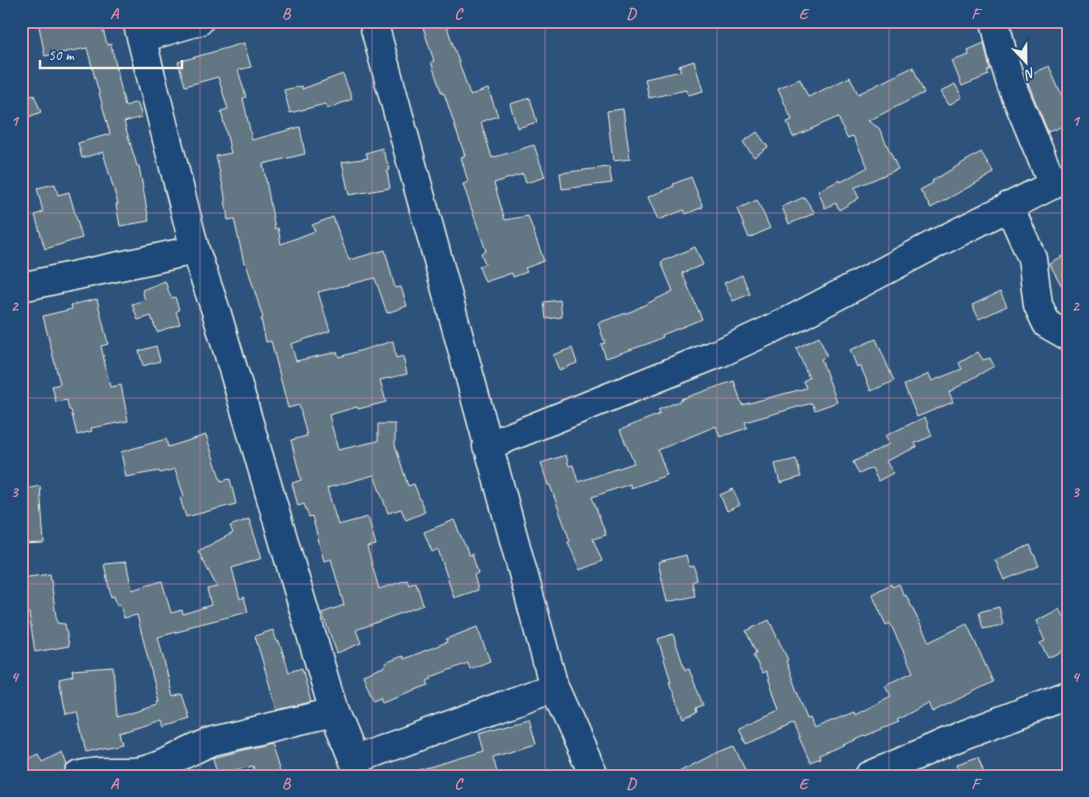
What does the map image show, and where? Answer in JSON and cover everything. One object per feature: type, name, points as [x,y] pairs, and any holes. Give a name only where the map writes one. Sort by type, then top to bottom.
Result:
[{"type":"street","points":[[199,21],[140,29],[194,250],[216,311],[334,712],[357,768],[554,687]]},
{"type":"street","points":[[373,21],[554,687],[594,776]]},
{"type":"street","points":[[487,446],[722,352],[781,325],[1009,206],[1061,181],[1011,84],[995,21]]},
{"type":"street","points":[[1009,206],[1032,258],[1038,305],[1047,324],[1068,336]]},
{"type":"street","points":[[21,287],[194,250]]},
{"type":"street","points":[[869,776],[963,735],[1068,695]]},
{"type":"street","points":[[78,776],[102,772],[142,771],[159,766],[194,748],[213,741],[334,712]]},
{"type":"building","points":[[38,21],[101,21],[107,45],[111,44],[125,106],[137,102],[142,117],[124,122],[137,166],[139,166],[149,221],[120,226],[116,204],[118,204],[103,152],[82,158],[78,143],[110,134],[87,48],[45,56]]},
{"type":"building","points":[[421,21],[445,21],[470,95],[488,89],[498,116],[481,122],[492,158],[534,145],[545,177],[526,183],[523,174],[494,183],[505,220],[528,216],[544,261],[525,268],[527,272],[513,277],[512,273],[485,282],[479,267],[485,264],[481,253],[486,251],[463,184],[468,182],[461,157],[465,156],[444,93],[442,94],[431,62],[434,61]]},
{"type":"building","points":[[244,43],[251,67],[238,70],[246,97],[243,98],[252,140],[300,127],[305,154],[263,164],[275,229],[278,228],[281,244],[315,231],[312,225],[333,217],[349,260],[385,250],[395,288],[401,287],[407,306],[387,313],[375,278],[318,292],[330,331],[291,344],[296,361],[337,352],[339,357],[393,341],[396,358],[403,356],[407,374],[380,380],[386,402],[358,409],[357,407],[329,415],[338,450],[378,441],[378,424],[395,424],[395,445],[408,486],[414,484],[425,512],[406,520],[401,509],[388,513],[374,475],[327,488],[338,525],[368,517],[376,545],[367,547],[379,589],[407,580],[409,585],[416,582],[423,605],[356,630],[361,643],[337,653],[322,613],[344,605],[331,559],[324,561],[312,516],[309,517],[304,504],[298,506],[292,483],[301,480],[291,440],[307,436],[299,405],[288,408],[271,341],[266,342],[261,319],[263,318],[246,263],[244,263],[234,219],[228,220],[216,156],[231,153],[221,111],[228,109],[218,77],[185,86],[178,62]]},
{"type":"building","points":[[984,43],[990,70],[987,71],[989,75],[962,86],[952,61],[969,55],[968,50]]},
{"type":"building","points":[[694,61],[703,91],[688,95],[686,90],[649,98],[645,79],[681,71],[679,66]]},
{"type":"building","points":[[1049,66],[1062,97],[1068,95],[1068,120],[1062,122],[1063,126],[1048,132],[1025,76]]},
{"type":"building","points":[[913,67],[924,93],[868,121],[879,128],[898,169],[854,188],[859,198],[839,210],[836,203],[825,208],[818,191],[840,180],[841,182],[868,167],[853,136],[847,138],[838,117],[793,137],[787,122],[792,120],[778,88],[800,79],[808,97],[850,77],[858,94]]},
{"type":"building","points":[[343,74],[352,99],[327,109],[325,104],[290,113],[284,90],[302,86],[302,89]]},
{"type":"building","points":[[955,84],[962,97],[949,105],[941,92]]},
{"type":"building","points":[[34,95],[41,112],[21,120],[21,100]]},
{"type":"building","points":[[530,98],[537,122],[517,128],[510,104]]},
{"type":"building","points":[[623,109],[630,159],[613,161],[607,111]]},
{"type":"building","points":[[757,132],[768,147],[754,157],[743,142]]},
{"type":"building","points":[[382,148],[390,170],[387,171],[390,188],[349,195],[342,162],[368,158],[366,153]]},
{"type":"building","points":[[981,152],[994,173],[931,208],[920,190]]},
{"type":"building","points":[[609,167],[612,183],[562,189],[560,173]]},
{"type":"building","points":[[691,177],[703,207],[686,214],[684,210],[658,220],[648,197]]},
{"type":"building","points":[[55,184],[58,195],[69,192],[82,238],[45,249],[35,215],[43,212],[37,188]]},
{"type":"building","points":[[804,197],[815,213],[789,224],[782,207]]},
{"type":"building","points":[[757,200],[770,228],[749,238],[737,209]]},
{"type":"building","points":[[695,247],[703,265],[682,273],[702,319],[662,335],[663,337],[650,343],[606,358],[601,344],[605,343],[598,323],[632,311],[673,291],[661,262]]},
{"type":"building","points":[[1068,253],[1068,297],[1049,263]]},
{"type":"building","points":[[742,275],[750,294],[733,301],[724,283]]},
{"type":"building","points":[[165,281],[171,298],[175,297],[179,310],[176,312],[180,324],[157,332],[151,316],[138,320],[132,304],[145,300],[142,290]]},
{"type":"building","points":[[1000,292],[1007,306],[979,319],[972,305]]},
{"type":"building","points":[[97,299],[108,344],[101,346],[110,387],[121,385],[128,421],[91,428],[92,431],[77,435],[67,400],[56,402],[52,386],[60,384],[43,316],[72,309],[71,305]]},
{"type":"building","points":[[560,300],[562,317],[546,319],[544,302]]},
{"type":"building","points":[[819,337],[827,356],[821,359],[837,402],[815,410],[812,403],[745,422],[747,428],[720,437],[716,426],[658,450],[667,475],[631,488],[630,484],[592,497],[606,535],[593,539],[602,561],[580,570],[568,542],[570,541],[541,463],[566,455],[569,466],[573,465],[578,482],[634,463],[620,430],[660,414],[658,410],[681,399],[734,381],[742,405],[806,388],[803,381],[809,378],[796,348]]},
{"type":"building","points":[[876,339],[894,381],[871,391],[860,365],[857,367],[850,350]]},
{"type":"building","points":[[156,346],[160,361],[143,366],[139,351]]},
{"type":"building","points":[[572,348],[577,363],[559,370],[553,355]]},
{"type":"building","points":[[978,352],[983,360],[990,358],[994,366],[949,392],[953,402],[917,417],[904,385],[929,374],[932,381],[962,369],[959,363]]},
{"type":"building","points":[[925,417],[932,436],[915,443],[917,447],[886,461],[893,473],[878,481],[872,468],[859,474],[853,462],[889,444],[885,436]]},
{"type":"building","points":[[206,435],[221,481],[230,479],[236,504],[186,517],[180,498],[184,496],[175,469],[160,473],[159,471],[126,477],[121,452],[166,439],[168,447]]},
{"type":"building","points":[[796,459],[801,477],[780,483],[775,464]]},
{"type":"building","points":[[40,486],[44,543],[21,544],[21,490]]},
{"type":"building","points":[[733,489],[740,505],[727,511],[720,495]]},
{"type":"building","points":[[249,519],[262,558],[232,568],[240,599],[244,597],[248,612],[188,627],[188,629],[158,637],[173,697],[182,694],[190,719],[165,727],[163,720],[119,733],[122,744],[86,752],[77,712],[66,714],[59,679],[73,676],[72,670],[113,667],[117,717],[158,705],[157,702],[159,702],[137,615],[124,618],[120,604],[117,606],[114,596],[111,597],[104,564],[126,562],[132,590],[162,581],[171,613],[182,610],[183,614],[211,605],[207,589],[217,587],[198,551],[233,533],[230,526]]},
{"type":"building","points":[[454,520],[469,555],[472,554],[478,573],[474,575],[478,590],[454,598],[438,549],[432,552],[424,532]]},
{"type":"building","points":[[1030,545],[1039,566],[1004,580],[995,560]]},
{"type":"building","points":[[686,555],[689,567],[694,566],[697,580],[692,582],[695,596],[667,602],[658,562]]},
{"type":"building","points":[[50,574],[57,623],[65,624],[69,646],[35,652],[29,613],[27,613],[27,608],[22,608],[21,578]]},
{"type":"building","points":[[891,584],[892,587],[899,584],[929,642],[967,624],[993,682],[932,712],[928,703],[897,720],[899,722],[819,755],[820,758],[810,762],[793,724],[746,744],[739,728],[779,710],[766,671],[762,673],[753,655],[756,653],[746,631],[769,620],[788,660],[786,661],[807,719],[810,718],[814,728],[854,712],[855,715],[891,696],[885,685],[913,672],[890,623],[886,625],[872,594]]},
{"type":"building","points":[[999,607],[1003,625],[983,629],[979,612]]},
{"type":"building","points":[[1059,609],[1068,626],[1068,648],[1048,658],[1040,643],[1045,641],[1036,621]]},
{"type":"building","points":[[477,627],[490,661],[470,669],[468,663],[431,677],[432,679],[427,681],[429,685],[382,702],[380,697],[373,700],[363,675],[386,666],[385,663],[403,656],[404,659],[447,642],[446,639]]},
{"type":"building","points":[[273,630],[277,642],[279,641],[289,672],[302,668],[311,702],[277,710],[255,636]]},
{"type":"building","points":[[673,634],[685,670],[689,669],[703,705],[696,708],[697,712],[683,718],[669,682],[671,682],[658,639]]},
{"type":"building","points":[[529,719],[536,744],[493,757],[498,776],[412,776],[412,772],[484,751],[479,733]]},
{"type":"building","points":[[271,743],[281,776],[256,776],[253,766],[217,774],[213,758]]},
{"type":"building","points":[[734,746],[745,770],[731,776],[671,776],[714,754]]},
{"type":"building","points":[[62,752],[67,765],[63,775],[21,776],[23,770],[21,762],[38,754],[42,762]]},
{"type":"building","points":[[978,757],[985,776],[961,776],[957,764]]}]
